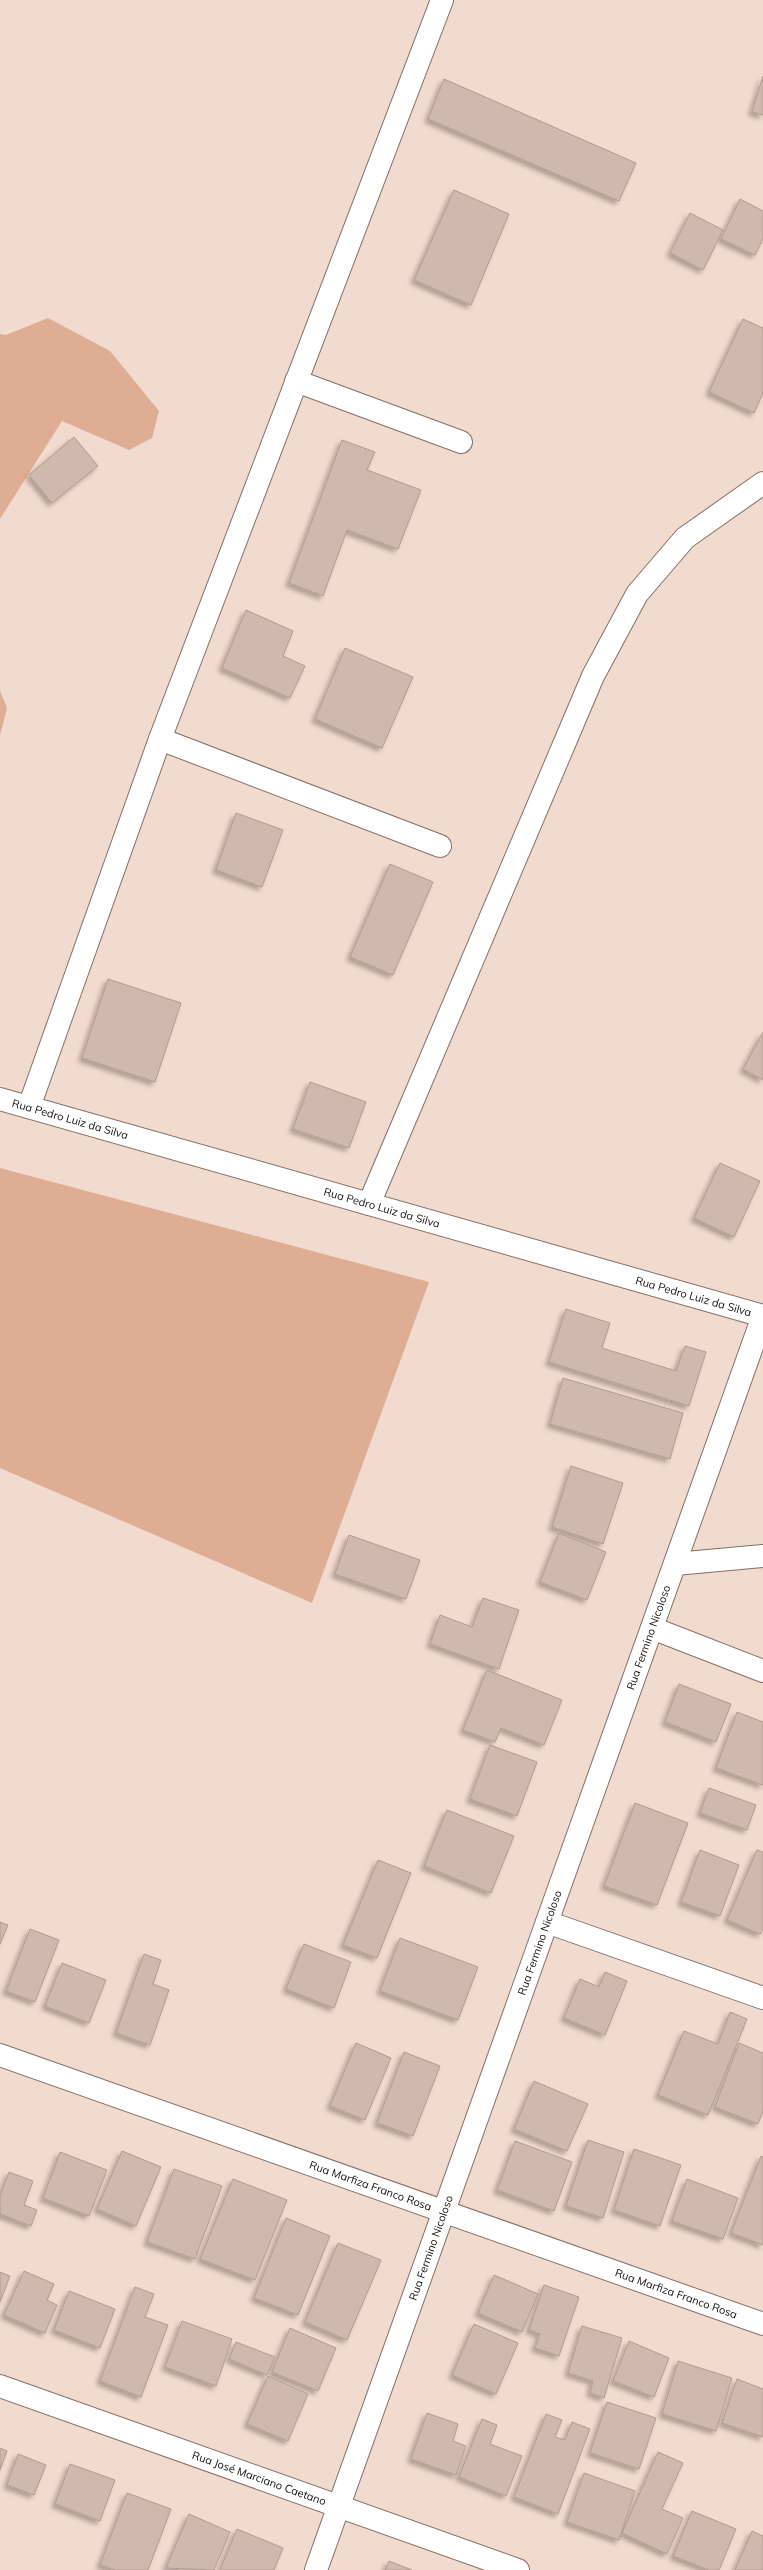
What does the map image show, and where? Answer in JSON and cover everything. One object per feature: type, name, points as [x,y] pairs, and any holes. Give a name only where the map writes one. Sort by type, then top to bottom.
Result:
[{"type":"street","points":[[29,1107],[160,739],[442,0]]},
{"type":"street","points":[[296,382],[461,442]]},
{"type":"street","points":[[369,1204],[593,676],[637,594],[686,538],[763,484]]},
{"type":"street","points":[[160,739],[440,846]]},
{"type":"street","name":"Rua Pedro Luiz da Silva","points":[[0,1099],[763,1316]]},
{"type":"street","name":"Rua Fermino Nicoloso","points":[[316,2570],[763,1316]]},
{"type":"street","points":[[675,1564],[763,1556]]},
{"type":"street","points":[[652,1628],[763,1671]]},
{"type":"street","points":[[547,1922],[763,1998]]},
{"type":"street","name":"Rua Marfiza Franco Rosa","points":[[0,2055],[763,2324]]},
{"type":"street","name":"Rua José Marciano Caetano","points":[[0,2386],[518,2570]]},
{"type":"shaded area","points":[[48,318],[110,351],[159,411],[152,438],[129,450],[62,421],[0,519],[0,334],[6,335]]},
{"type":"shaded area","points":[[0,691],[7,708],[0,735]]},
{"type":"shaded area","points":[[0,1168],[429,1282],[312,1603],[0,1468]]},
{"type":"building","points":[[763,76],[763,115],[752,112]]},
{"type":"building","points":[[444,79],[636,163],[619,201],[428,119]]},
{"type":"building","points":[[454,190],[509,214],[471,305],[414,280]]},
{"type":"building","points":[[740,199],[763,211],[763,239],[755,255],[721,239]]},
{"type":"building","points":[[690,213],[723,230],[703,270],[670,253]]},
{"type":"building","points":[[743,319],[763,328],[763,393],[754,413],[709,392]]},
{"type":"building","points":[[74,437],[98,466],[52,503],[29,475]]},
{"type":"building","points":[[342,440],[375,452],[367,470],[421,490],[398,549],[347,530],[323,596],[289,583]]},
{"type":"building","points":[[246,610],[293,631],[283,656],[305,666],[290,698],[222,668]]},
{"type":"building","points":[[345,648],[413,677],[382,748],[315,719]]},
{"type":"building","points":[[236,813],[283,830],[262,887],[216,870]]},
{"type":"building","points":[[390,864],[433,882],[393,975],[350,957]]},
{"type":"building","points":[[108,979],[181,1003],[155,1082],[82,1058]]},
{"type":"building","points":[[763,1032],[763,1080],[743,1069]]},
{"type":"building","points":[[310,1082],[366,1102],[349,1148],[293,1129]]},
{"type":"building","points":[[720,1163],[760,1181],[734,1237],[694,1218]]},
{"type":"building","points":[[566,1309],[610,1323],[602,1348],[676,1371],[685,1346],[706,1352],[689,1406],[549,1362]]},
{"type":"building","points":[[563,1378],[683,1413],[670,1459],[550,1424]]},
{"type":"building","points":[[571,1466],[623,1483],[603,1544],[552,1527]]},
{"type":"building","points":[[559,1533],[606,1552],[587,1600],[540,1582]]},
{"type":"building","points":[[349,1535],[420,1560],[406,1599],[335,1574]]},
{"type":"building","points":[[483,1598],[519,1610],[499,1669],[430,1644],[440,1615],[472,1627]]},
{"type":"building","points":[[487,1670],[562,1700],[544,1745],[501,1728],[495,1742],[463,1730]]},
{"type":"building","points":[[679,1684],[731,1704],[716,1742],[665,1722]]},
{"type":"building","points":[[737,1712],[763,1722],[763,1785],[716,1768]]},
{"type":"building","points":[[490,1745],[537,1762],[517,1816],[470,1799]]},
{"type":"building","points":[[709,1788],[756,1805],[747,1830],[700,1813]]},
{"type":"building","points":[[635,1803],[688,1823],[657,1905],[604,1886]]},
{"type":"building","points":[[447,1810],[514,1836],[491,1893],[424,1866]]},
{"type":"building","points":[[700,1850],[739,1865],[720,1916],[681,1902]]},
{"type":"building","points":[[757,1850],[763,1852],[763,1929],[760,1934],[727,1920]]},
{"type":"building","points":[[378,1860],[411,1873],[377,1958],[343,1945]]},
{"type":"building","points":[[0,1922],[8,1925],[0,1944]]},
{"type":"building","points":[[30,1929],[59,1940],[35,2002],[6,1991]]},
{"type":"building","points":[[400,1938],[478,1967],[458,2020],[380,1991]]},
{"type":"building","points":[[304,1944],[351,1962],[334,2008],[286,1989]]},
{"type":"building","points":[[144,1954],[161,1960],[153,1984],[169,1990],[150,2045],[116,2033]]},
{"type":"building","points":[[62,1963],[106,1980],[89,2023],[45,2006]]},
{"type":"building","points":[[605,1972],[627,1981],[605,2035],[564,2018],[580,1979],[599,1987]]},
{"type":"building","points":[[730,2012],[747,2019],[708,2115],[658,2095],[684,2031],[718,2044]]},
{"type":"building","points":[[356,2043],[391,2058],[365,2120],[330,2106]]},
{"type":"building","points":[[739,2043],[763,2053],[763,2111],[758,2124],[715,2107]]},
{"type":"building","points":[[404,2052],[440,2066],[413,2136],[377,2123]]},
{"type":"building","points":[[534,2081],[588,2104],[567,2151],[514,2129]]},
{"type":"building","points":[[588,2140],[624,2152],[603,2218],[566,2206]]},
{"type":"building","points":[[515,2141],[572,2162],[554,2211],[497,2190]]},
{"type":"building","points":[[634,2149],[681,2165],[660,2226],[614,2210]]},
{"type":"building","points":[[122,2151],[161,2167],[136,2226],[97,2209]]},
{"type":"building","points":[[60,2152],[107,2170],[89,2216],[43,2198]]},
{"type":"building","points":[[761,2156],[763,2157],[763,2245],[731,2233]]},
{"type":"building","points":[[174,2169],[222,2186],[195,2259],[147,2242]]},
{"type":"building","points":[[9,2172],[33,2181],[24,2205],[37,2210],[31,2226],[0,2214],[0,2196]]},
{"type":"building","points":[[233,2179],[287,2200],[255,2280],[200,2259]]},
{"type":"building","points":[[687,2179],[738,2198],[723,2239],[672,2221]]},
{"type":"building","points":[[286,2218],[330,2236],[298,2315],[254,2298]]},
{"type":"building","points":[[338,2243],[381,2260],[347,2340],[305,2322]]},
{"type":"building","points":[[24,2271],[54,2284],[47,2300],[57,2305],[45,2333],[4,2315]]},
{"type":"building","points":[[0,2272],[10,2276],[0,2302]]},
{"type":"building","points":[[494,2275],[538,2294],[522,2332],[478,2313]]},
{"type":"building","points":[[544,2285],[579,2297],[559,2356],[535,2348],[540,2334],[529,2330]]},
{"type":"building","points":[[135,2287],[154,2294],[145,2317],[168,2325],[141,2397],[100,2381]]},
{"type":"building","points":[[69,2291],[115,2309],[100,2348],[54,2330]]},
{"type":"building","points":[[182,2321],[232,2339],[216,2386],[165,2367]]},
{"type":"building","points":[[474,2324],[518,2343],[496,2394],[452,2375]]},
{"type":"building","points":[[582,2326],[622,2338],[604,2398],[590,2393],[593,2381],[568,2373]]},
{"type":"building","points":[[290,2328],[336,2348],[318,2391],[272,2372]]},
{"type":"building","points":[[629,2341],[669,2358],[654,2397],[613,2381]]},
{"type":"building","points":[[236,2342],[275,2357],[267,2375],[229,2359]]},
{"type":"building","points":[[678,2361],[732,2378],[716,2431],[662,2414]]},
{"type":"building","points":[[268,2376],[308,2394],[288,2441],[247,2424]]},
{"type":"building","points":[[737,2379],[763,2389],[763,2437],[722,2423]]},
{"type":"building","points":[[607,2402],[656,2418],[639,2469],[590,2453]]},
{"type":"building","points":[[427,2413],[458,2424],[453,2441],[466,2446],[456,2475],[411,2459]]},
{"type":"building","points":[[546,2414],[562,2420],[555,2437],[565,2440],[572,2422],[590,2429],[558,2514],[514,2497]]},
{"type":"building","points":[[482,2419],[497,2425],[490,2444],[522,2456],[506,2496],[459,2477]]},
{"type":"building","points":[[0,2448],[7,2451],[0,2470]]},
{"type":"building","points":[[658,2452],[683,2463],[662,2509],[683,2518],[667,2554],[622,2533]]},
{"type":"building","points":[[18,2454],[46,2465],[34,2495],[7,2485]]},
{"type":"building","points":[[70,2464],[115,2480],[100,2521],[55,2504]]},
{"type":"building","points":[[584,2473],[635,2491],[619,2540],[567,2522]]},
{"type":"building","points":[[127,2493],[171,2509],[148,2570],[115,2570],[100,2565]]},
{"type":"building","points":[[692,2511],[736,2529],[719,2570],[709,2570],[673,2556]]},
{"type":"building","points":[[189,2514],[230,2532],[214,2570],[166,2568]]},
{"type":"building","points":[[237,2529],[283,2548],[274,2570],[220,2570]]},
{"type":"building","points":[[752,2531],[763,2536],[763,2570],[735,2570]]},
{"type":"building","points":[[389,2561],[412,2570],[385,2570]]}]
